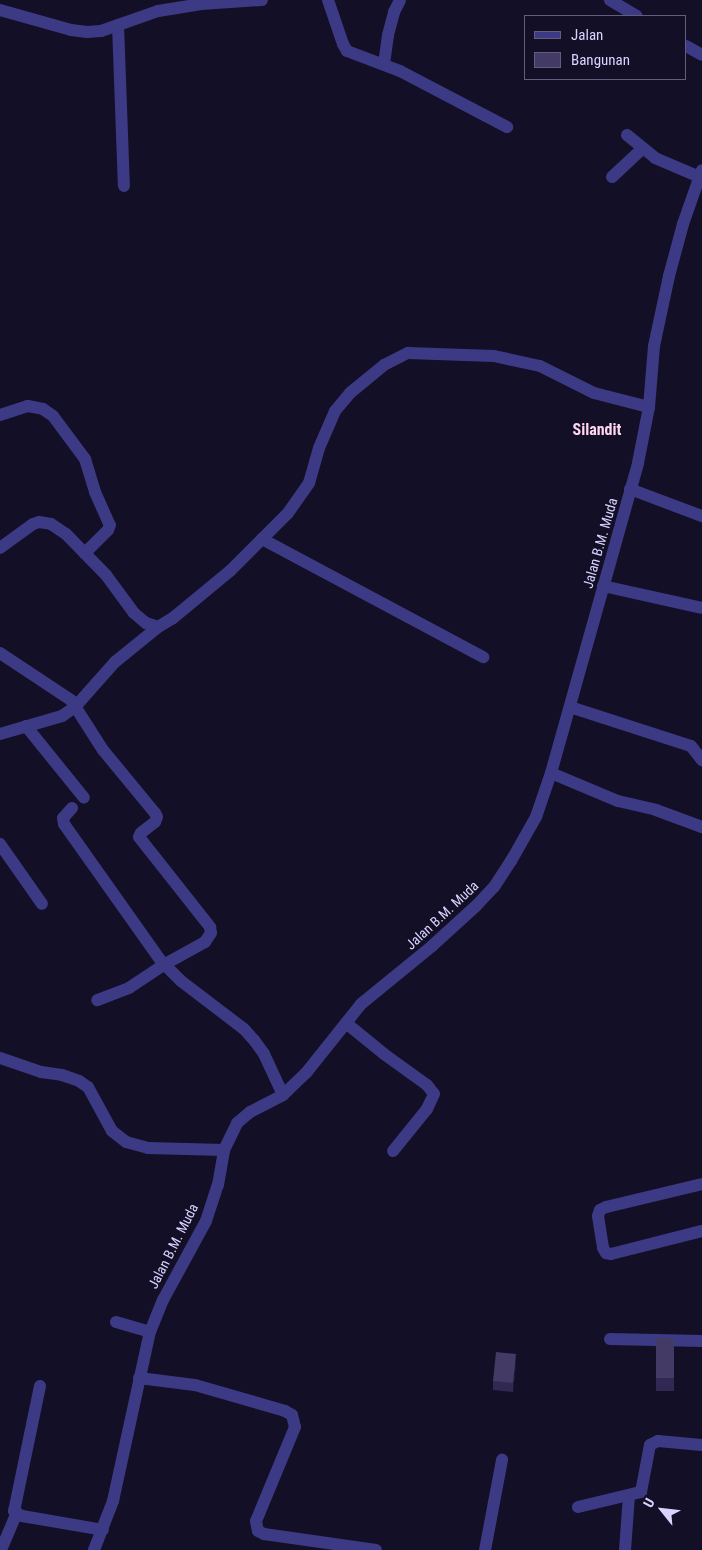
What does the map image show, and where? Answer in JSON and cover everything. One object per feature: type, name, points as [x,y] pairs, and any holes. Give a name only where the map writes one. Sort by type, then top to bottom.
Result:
[{"type":"street","points":[[0,10],[87,32],[101,31],[158,11],[201,4],[262,0]]},
{"type":"street","points":[[328,0],[347,51],[384,64],[506,127]]},
{"type":"street","points":[[384,64],[388,35],[394,12],[400,0]]},
{"type":"street","points":[[610,0],[635,15]]},
{"type":"street","points":[[118,25],[124,186]]},
{"type":"street","points":[[687,47],[702,56]]},
{"type":"street","points":[[627,135],[658,160],[701,175]]},
{"type":"street","points":[[612,177],[643,148]]},
{"type":"street","name":"Jalan B.M. Muda","points":[[94,1550],[103,1530],[117,1483],[150,1332],[163,1300],[206,1221],[218,1185],[224,1150],[237,1123],[250,1112],[283,1095],[306,1074],[362,1004],[432,946],[494,887],[511,862],[536,817],[552,773],[630,489],[649,407],[654,346],[669,276],[683,224],[701,175]]},
{"type":"street","points":[[0,734],[62,716],[75,708],[115,662],[230,571],[288,513],[309,483],[319,448],[335,411],[350,393],[384,365],[408,353],[494,356],[540,366],[594,393],[649,407]]},
{"type":"street","points":[[0,415],[28,406],[43,409],[53,416],[85,458],[95,492],[110,525],[108,530],[85,553]]},
{"type":"street","points":[[630,489],[702,516]]},
{"type":"street","points":[[0,548],[33,524],[45,522],[66,534],[106,575],[134,612],[146,623],[158,627]]},
{"type":"street","points":[[262,539],[483,657]]},
{"type":"street","points":[[603,586],[702,608]]},
{"type":"street","points":[[0,653],[65,694],[103,750],[155,812],[157,817],[155,822],[140,833],[139,837],[210,927],[211,933],[205,942],[165,964],[129,988],[97,1000]]},
{"type":"street","points":[[570,707],[691,746],[702,760]]},
{"type":"street","points":[[26,726],[84,798]]},
{"type":"street","points":[[552,773],[618,801],[656,810],[702,827]]},
{"type":"street","points":[[72,808],[63,818],[64,824],[165,964],[181,982],[244,1029],[254,1040],[264,1054],[283,1095]]},
{"type":"street","points":[[0,844],[42,904]]},
{"type":"street","points":[[346,1022],[384,1054],[426,1085],[434,1094],[427,1108],[393,1152]]},
{"type":"street","points":[[0,1058],[79,1081],[88,1088],[112,1131],[126,1142],[148,1148],[224,1150]]},
{"type":"street","points":[[702,1184],[606,1207],[600,1210],[598,1216],[603,1248],[606,1253],[611,1254],[702,1232]]},
{"type":"street","points":[[116,1322],[150,1332]]},
{"type":"street","points":[[610,1340],[702,1341]]},
{"type":"street","points":[[139,1378],[195,1386],[285,1411],[292,1415],[295,1427],[256,1520],[258,1531],[264,1534],[376,1550]]},
{"type":"street","points":[[1,1550],[16,1514],[13,1506],[29,1447],[40,1386]]},
{"type":"street","points":[[578,1507],[641,1492],[650,1445],[658,1441],[702,1445]]},
{"type":"street","points":[[485,1550],[502,1460]]},
{"type":"street","points":[[625,1550],[629,1496]]},
{"type":"street","points":[[16,1514],[103,1530]]},
{"type":"building","points":[[656,1338],[674,1338],[674,1378],[656,1378]]},
{"type":"building","points":[[496,1352],[516,1354],[513,1383],[493,1381]]},
{"type":"district","name":"Silandit","points":[[597,430]]}]
